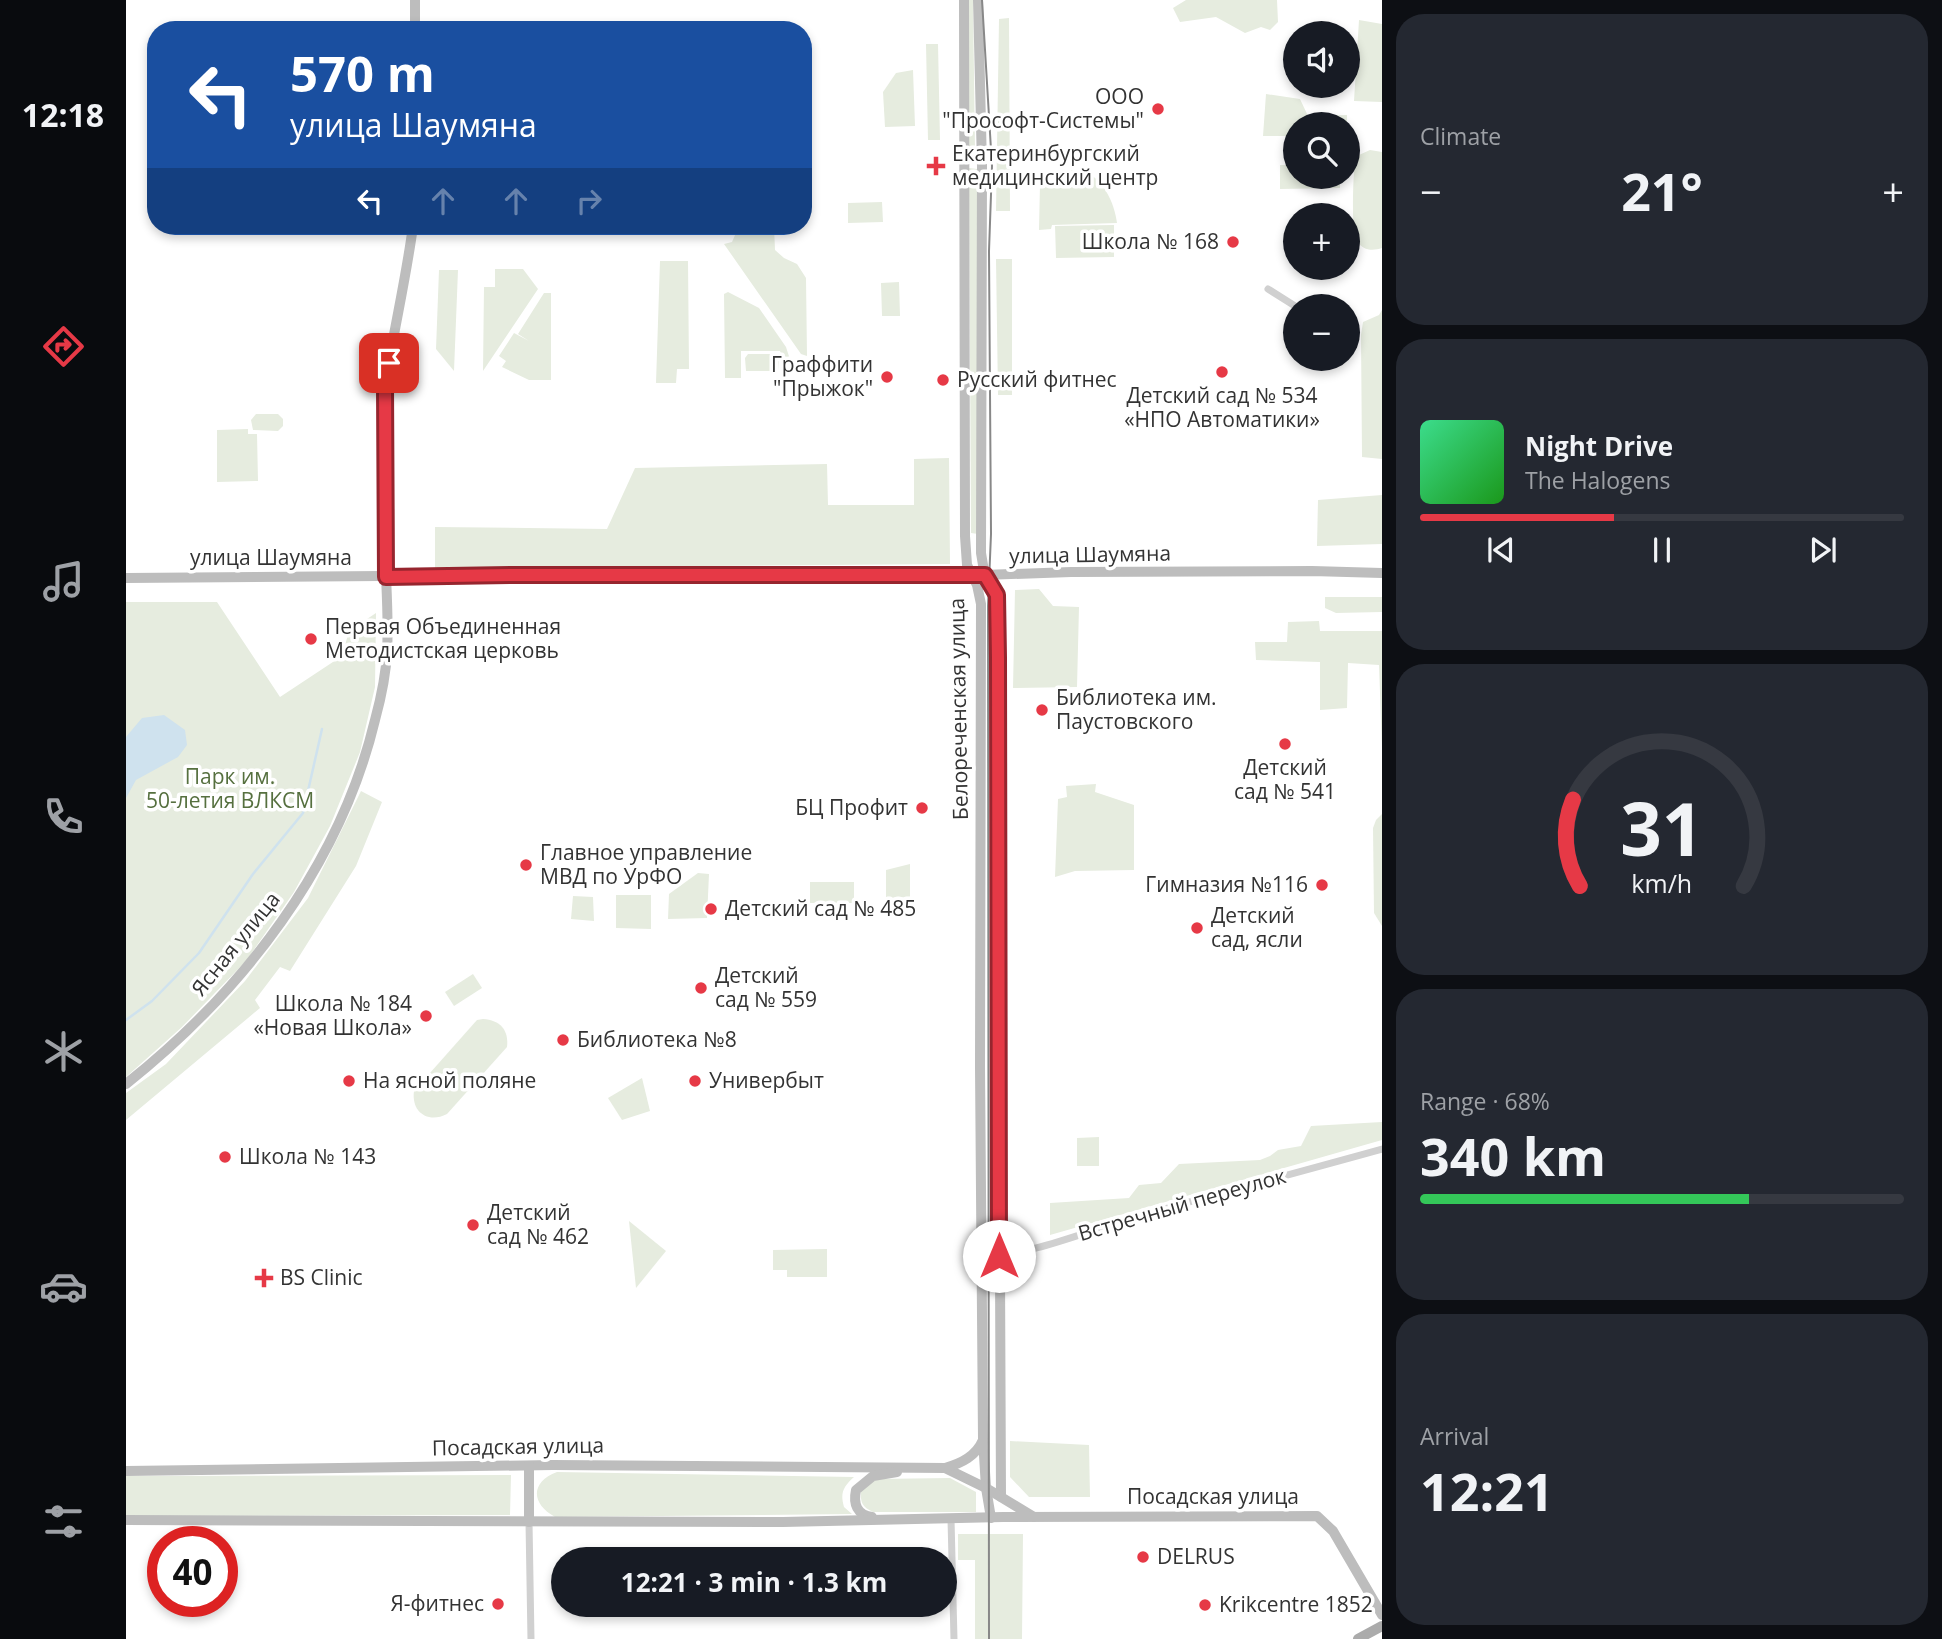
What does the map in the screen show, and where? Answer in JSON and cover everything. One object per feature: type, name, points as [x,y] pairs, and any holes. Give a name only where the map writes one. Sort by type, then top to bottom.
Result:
[{"type":"main road","points":[[1358,1639],[1382,1626]]},
{"type":"street","points":[[415,0],[415,21]]},
{"type":"street","name":"Белореченская улица","points":[[964,0],[965,536],[967,565],[979,595],[982,641],[980,874],[983,1439]]},
{"type":"street","name":"Белореченская улица","points":[[978,0],[982,177],[981,553],[985,575],[997,595],[1001,1497]]},
{"type":"street","name":"Ясная улица","points":[[126,1084],[155,1062],[243,972],[271,937],[301,894],[356,787],[382,693],[387,653],[385,385],[411,235]]},
{"type":"street","points":[[1268,289],[1283,298]]},
{"type":"street","name":"улица Шаумяна","points":[[126,578],[985,575],[1072,572],[1382,573]]},
{"type":"street","name":"Встречный переулок","points":[[982,1257],[1047,1246],[1132,1218],[1382,1149]]},
{"type":"street","points":[[983,1439],[991,1518]]},
{"type":"street","points":[[946,1468],[971,1457],[983,1439]]},
{"type":"street","points":[[529,1466],[531,1639]]},
{"type":"street","name":"Посадская улица","points":[[126,1471],[529,1466],[946,1468],[1034,1517]]},
{"type":"street","name":"Посадская улица","points":[[907,1520],[863,1515],[856,1507],[855,1495],[860,1485],[873,1476],[911,1467]]},
{"type":"street","points":[[991,1518],[1001,1497]]},
{"type":"street","name":"Посадская улица","points":[[126,1520],[529,1522],[1317,1516],[1333,1531],[1382,1615]]},
{"type":"street","points":[[951,1519],[954,1639]]},
{"type":"green space","points":[[965,0],[973,0],[975,150],[969,150]]},
{"type":"green space","points":[[1186,0],[1277,0],[1278,22],[1270,30],[1261,27],[1245,33],[1216,17],[1180,22],[1173,8]]},
{"type":"green space","points":[[1009,18],[1010,211],[996,211],[999,19]]},
{"type":"green space","points":[[1359,21],[1382,24],[1382,102],[1354,101],[1354,98],[1360,98]]},
{"type":"green space","points":[[926,44],[938,44],[940,140],[928,140]]},
{"type":"green space","points":[[913,70],[915,126],[885,127],[883,92],[896,73]]},
{"type":"green space","points":[[1266,94],[1300,99],[1306,112],[1283,112],[1283,136],[1263,136]]},
{"type":"green space","points":[[1370,150],[1382,152],[1382,248],[1372,250],[1360,245],[1360,203],[1353,203],[1353,189],[1360,189],[1360,155]]},
{"type":"green space","points":[[1280,165],[1283,165],[1283,189],[1280,189]]},
{"type":"green space","points":[[969,168],[977,169],[978,534],[971,533]]},
{"type":"green space","points":[[1058,171],[1080,171],[1095,178],[1110,199],[1117,223],[1052,225],[1051,229],[1039,230],[1040,184],[1054,183]]},
{"type":"green space","points":[[882,202],[883,222],[848,223],[848,203]]},
{"type":"green space","points":[[1114,225],[1114,257],[1056,258],[1055,226]]},
{"type":"green space","points":[[735,235],[774,235],[775,250],[797,264],[806,278],[807,356],[801,354],[724,244],[732,242]]},
{"type":"green space","points":[[996,259],[1012,259],[1012,395],[998,395]]},
{"type":"green space","points":[[660,261],[688,261],[689,369],[677,369],[676,383],[656,383]]},
{"type":"green space","points":[[495,269],[523,269],[538,289],[483,371],[484,287],[495,287]]},
{"type":"green space","points":[[439,270],[458,270],[454,371],[436,349]]},
{"type":"green space","points":[[899,282],[900,316],[882,316],[881,283]]},
{"type":"green space","points":[[728,292],[759,308],[786,347],[793,369],[790,374],[781,374],[784,361],[780,351],[741,351],[741,378],[725,378],[724,294]]},
{"type":"green space","points":[[544,293],[551,293],[551,380],[529,380],[502,367],[506,361],[499,356],[514,333],[529,341],[518,334]]},
{"type":"green space","points":[[1382,310],[1382,459],[1362,457],[1361,335],[1363,322],[1379,315]]},
{"type":"green space","points":[[748,354],[776,354],[779,358],[778,371],[746,371],[745,358]]},
{"type":"green space","points":[[256,414],[278,414],[283,419],[283,426],[278,431],[253,430],[251,420]]},
{"type":"green space","points":[[248,429],[248,434],[257,434],[258,481],[217,482],[217,430]]},
{"type":"green space","points":[[949,458],[950,564],[435,568],[435,527],[607,529],[635,468],[827,464],[828,505],[914,505],[914,459]]},
{"type":"green space","points":[[1382,495],[1382,544],[1317,546],[1318,500]]},
{"type":"green space","points":[[1039,589],[1053,606],[1079,607],[1077,687],[1013,688],[1015,590]]},
{"type":"green space","points":[[1325,597],[1382,597],[1382,612],[1336,613],[1325,608]]},
{"type":"green space","name":"Парк им. 50-летия ВЛКСМ","points":[[126,602],[217,602],[280,697],[342,656],[349,631],[376,613],[375,687],[360,752],[330,826],[294,892],[246,961],[182,1027],[126,1077]]},
{"type":"green space","points":[[1319,621],[1320,631],[1382,631],[1382,749],[1379,665],[1348,663],[1347,708],[1320,710],[1320,662],[1256,660],[1255,642],[1287,642],[1288,622]]},
{"type":"green space","points":[[1096,784],[1095,792],[1134,805],[1134,870],[1075,871],[1055,877],[1058,799],[1067,797],[1066,786]]},
{"type":"green space","points":[[361,791],[382,802],[356,866],[290,971],[280,967],[255,1000],[260,1008],[126,1120],[126,1093],[166,1064],[245,981],[308,898]]},
{"type":"green space","points":[[1382,814],[1382,926],[1374,913],[1373,828]]},
{"type":"green space","points":[[910,864],[910,897],[886,898],[886,870]]},
{"type":"green space","points":[[698,873],[709,874],[707,918],[668,919],[669,894]]},
{"type":"green space","points":[[810,882],[854,882],[854,903],[810,903]]},
{"type":"green space","points":[[616,895],[651,895],[651,929],[616,928]]},
{"type":"green space","points":[[573,896],[593,897],[594,921],[571,919]]},
{"type":"green space","points":[[473,974],[482,988],[454,1006],[445,992]]},
{"type":"green space","points":[[477,1020],[494,1021],[502,1027],[507,1047],[447,1114],[433,1118],[422,1114],[415,1105],[414,1091]]},
{"type":"green space","points":[[642,1078],[650,1111],[622,1120],[608,1098]]},
{"type":"green space","points":[[1382,1122],[1382,1140],[1050,1235],[1050,1203],[1129,1198],[1139,1185],[1161,1183],[1179,1164],[1260,1160],[1278,1150],[1301,1146],[1311,1126]]},
{"type":"green space","points":[[1099,1137],[1099,1166],[1077,1166],[1077,1138]]},
{"type":"green space","points":[[629,1221],[666,1251],[636,1288]]},
{"type":"green space","points":[[827,1249],[827,1277],[787,1277],[787,1270],[773,1270],[773,1250]]},
{"type":"green space","points":[[1010,1441],[1089,1445],[1090,1497],[1029,1497],[1010,1477]]},
{"type":"green space","points":[[557,1472],[854,1477],[845,1487],[842,1498],[844,1507],[852,1514],[555,1517],[541,1506],[537,1493],[542,1481]]},
{"type":"green space","points":[[511,1475],[510,1515],[126,1516],[126,1476]]},
{"type":"green space","points":[[950,1478],[976,1492],[976,1512],[873,1512],[861,1501],[861,1490],[875,1479]]},
{"type":"green space","points":[[958,1534],[1023,1534],[1022,1639],[975,1639],[975,1560],[958,1560]]},
{"type":"water","points":[[164,715],[185,730],[187,745],[178,757],[136,780],[126,798],[126,737],[142,718]]},
{"type":"waterway","points":[[126,1020],[152,1001],[199,953],[253,874],[303,813],[322,729]]},
{"type":"tram line","points":[[982,0],[992,166],[989,251],[991,534],[988,606],[989,1639]]},
{"type":"place","name":"ООО \"Прософт-Системы\"","points":[[1158,109]]},
{"type":"place","name":"Екатеринбургский медицинский центр","points":[[936,166]]},
{"type":"place","name":"Школа № 168","points":[[1233,242]]},
{"type":"place","name":"Детский сад № 534 «НПО Автоматики»","points":[[1222,372]]},
{"type":"place","name":"Граффити \"Прыжок\"","points":[[887,377]]},
{"type":"place","name":"Русский фитнес","points":[[943,380]]},
{"type":"place","name":"Первая Объединенная Методистская церковь","points":[[311,639]]},
{"type":"place","name":"Библиотека им. Паустовского","points":[[1042,710]]},
{"type":"place","name":"Детский сад № 541","points":[[1285,744]]},
{"type":"place","name":"БЦ Профит","points":[[922,808]]},
{"type":"place","name":"Главное управление МВД по УрФО","points":[[526,865]]},
{"type":"place","name":"Гимназия №116","points":[[1322,885]]},
{"type":"place","name":"Детский сад № 485","points":[[711,909]]},
{"type":"place","name":"Детский сад, ясли","points":[[1197,928]]},
{"type":"place","name":"Детский сад № 559","points":[[701,988]]},
{"type":"place","name":"Школа № 184 «Новая Школа»","points":[[426,1016]]},
{"type":"place","name":"Библиотека №8","points":[[563,1040]]},
{"type":"place","name":"На ясной поляне","points":[[349,1081]]},
{"type":"place","name":"Универбыт","points":[[695,1081]]},
{"type":"place","name":"Школа № 143","points":[[225,1157]]},
{"type":"place","name":"Детский сад № 462","points":[[473,1225]]},
{"type":"place","name":"BS Clinic","points":[[264,1278]]},
{"type":"place","name":"DELRUS","points":[[1143,1557]]},
{"type":"place","name":"Я-фитнес","points":[[498,1604]]},
{"type":"place","name":"Krikcentre 1852","points":[[1205,1605]]},
{"type":"route","points":[[389,363],[385,385],[386,577],[985,575],[992,583],[997,595],[998,658],[999,1256]]}]
